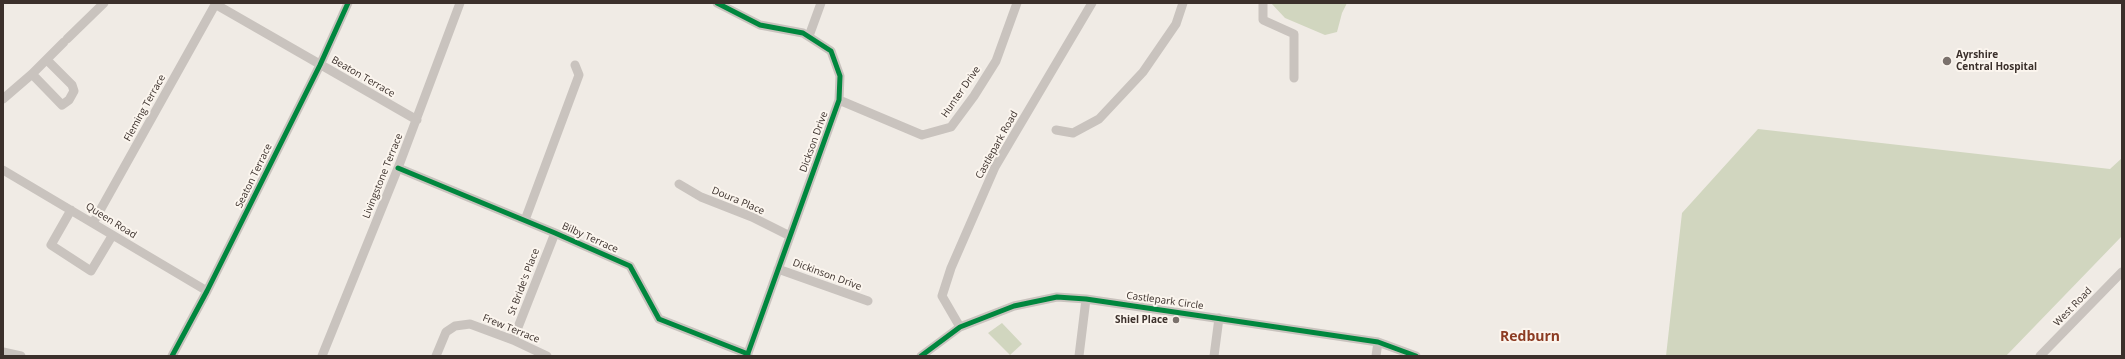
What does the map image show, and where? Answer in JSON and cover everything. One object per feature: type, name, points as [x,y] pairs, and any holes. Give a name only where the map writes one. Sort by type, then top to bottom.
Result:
[{"type":"street","points":[[3,99],[32,74],[104,3]]},
{"type":"street","name":"Beaton Terrace","points":[[216,3],[320,65],[417,120]]},
{"type":"street","name":"Fleming Terrace","points":[[92,223],[216,3]]},
{"type":"street","name":"Seaton Terrace","points":[[172,356],[207,291],[320,65],[348,3]]},
{"type":"street","name":"Livingstone Terrace","points":[[322,356],[417,120],[460,3]]},
{"type":"street","name":"Dickson Drive","points":[[717,3],[760,25],[803,32],[831,51],[840,76],[839,100],[747,355]]},
{"type":"street","points":[[809,36],[821,3]]},
{"type":"street","name":"Hunter Drive","points":[[839,100],[922,135],[951,127],[974,96],[996,61],[1017,3]]},
{"type":"street","name":"Castlepark Road","points":[[960,327],[942,296],[951,268],[995,167],[1092,3]]},
{"type":"street","points":[[1056,130],[1073,134],[1099,119],[1143,72],[1176,24],[1183,3]]},
{"type":"street","points":[[1263,3],[1263,20],[1294,34],[1294,78]]},
{"type":"street","points":[[32,74],[62,105],[69,100],[74,91],[72,85],[46,60]]},
{"type":"street","points":[[525,220],[579,75],[575,65]]},
{"type":"street","name":"Bilby Terrace","points":[[398,168],[525,220],[630,266],[659,319],[747,355]]},
{"type":"street","name":"Queen Road","points":[[3,170],[207,291]]},
{"type":"street","name":"Doura Place","points":[[678,184],[701,197],[752,217],[790,236]]},
{"type":"street","points":[[71,210],[51,245],[91,271],[112,236]]},
{"type":"street","name":"St Bride's Place","points":[[513,340],[555,233]]},
{"type":"street","name":"Dickinson Drive","points":[[778,269],[868,301]]},
{"type":"street","name":"West Road","points":[[2040,356],[2122,272]]},
{"type":"street","name":"Castlepark Circle","points":[[921,356],[960,327],[1014,306],[1057,297],[1086,299],[1378,342],[1416,356]]},
{"type":"street","points":[[1079,356],[1086,299]]},
{"type":"street","points":[[1214,356],[1219,318]]},
{"type":"street","name":"Frew Terrace","points":[[436,356],[446,332],[455,326],[470,324],[513,340],[547,356]]},
{"type":"street","points":[[1376,356],[1378,342]]},
{"type":"street","points":[[3,352],[21,356]]},
{"type":"green space","points":[[1271,3],[1347,3],[1342,13],[1337,32],[1325,35],[1285,18]]},
{"type":"green space","points":[[1758,129],[2110,169],[2122,158],[2122,236],[2006,356],[1666,356],[1682,213]]},
{"type":"green space","points":[[1002,323],[1022,344],[1010,355],[988,333]]},
{"type":"cycle path","points":[[172,356],[207,291],[320,65],[348,3]]},
{"type":"cycle path","points":[[717,3],[760,25],[803,33],[831,51],[840,76],[839,100],[747,356]]},
{"type":"cycle path","points":[[398,168],[555,233],[630,266],[659,319],[748,354]]},
{"type":"cycle path","points":[[921,356],[960,327],[1014,306],[1057,297],[1086,299],[1378,342],[1416,356]]},
{"type":"place","name":"Ayrshire Central Hospital","points":[[1947,61]]},
{"type":"place","name":"Shiel Place","points":[[1176,320]]},
{"type":"district","name":"Redburn","points":[[1530,337]]}]
